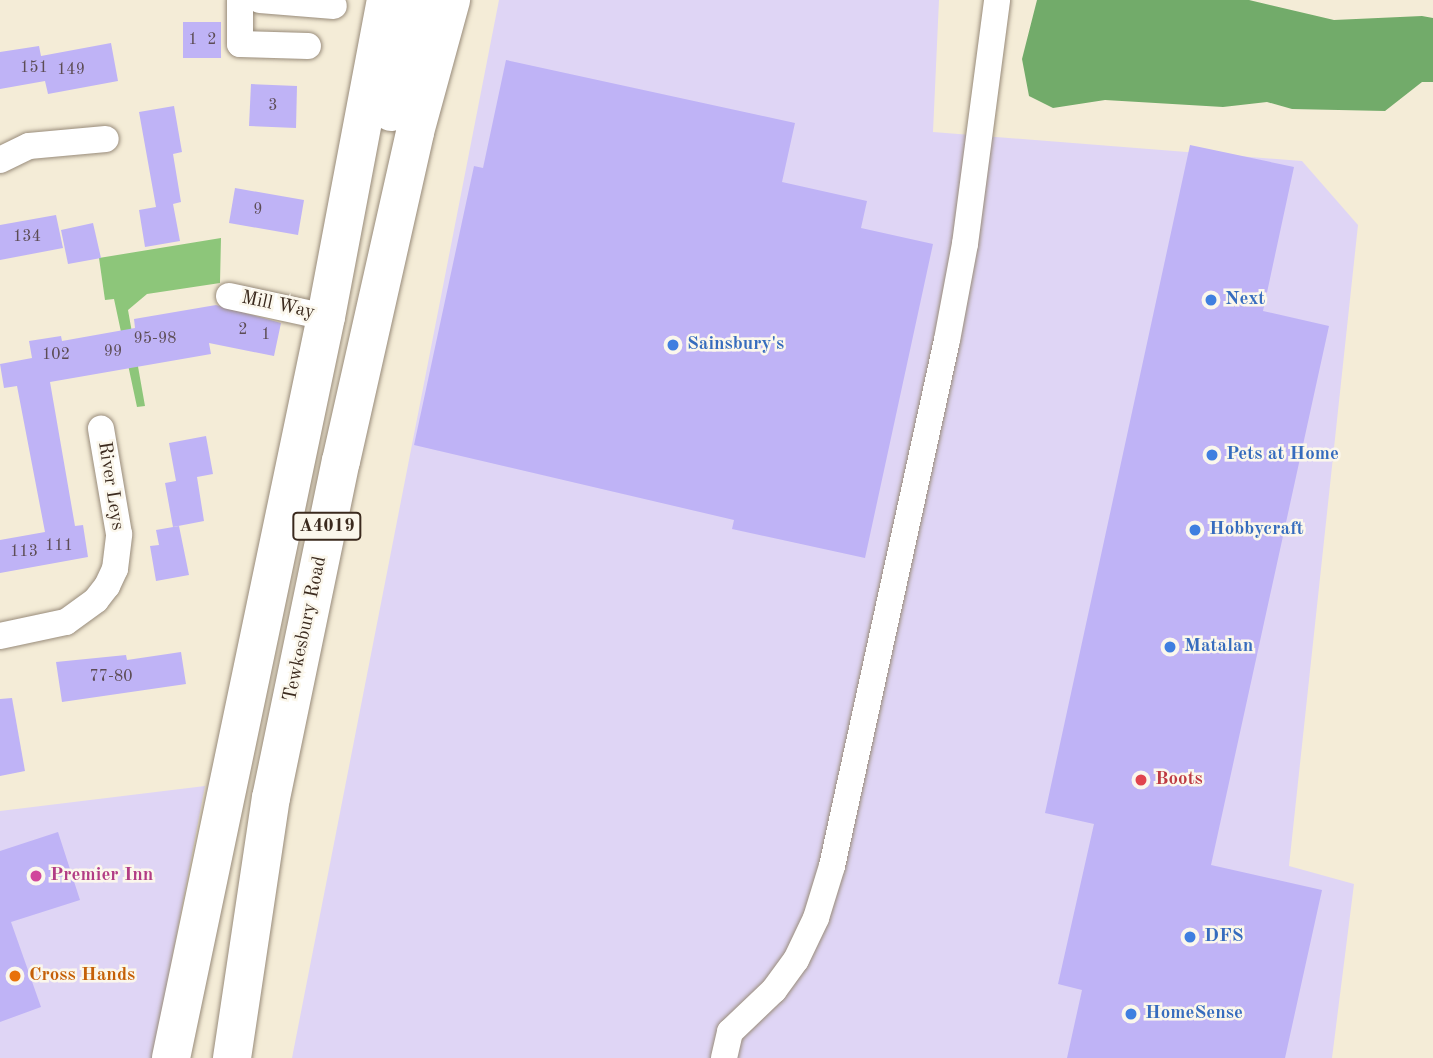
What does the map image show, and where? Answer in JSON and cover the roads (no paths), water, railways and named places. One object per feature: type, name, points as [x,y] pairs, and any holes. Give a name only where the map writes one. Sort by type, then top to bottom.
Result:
[{"type":"highway","name":"A4019","points":[[171,1058],[326,317],[386,0]]},
{"type":"highway","points":[[356,167],[379,138],[392,109],[416,0]]},
{"type":"highway","name":"Tewkesbury Road","points":[[232,1058],[271,798],[338,474],[415,132],[451,0]]},
{"type":"street","points":[[240,0],[240,44],[308,46]]},
{"type":"street","points":[[260,0],[334,6]]},
{"type":"street","points":[[724,1058],[730,1032],[774,990],[796,960],[816,918],[832,866],[958,285],[997,0]]},
{"type":"street","points":[[0,160],[29,146],[106,139]]},
{"type":"street","name":"Mill Way","points":[[229,296],[326,317]]},
{"type":"street","name":"River Leys","points":[[0,636],[66,622],[96,600],[107,586],[115,569],[119,534],[101,429]]},
{"type":"place","name":"Next","points":[[1211,300]]},
{"type":"place","name":"Sainsbury's","points":[[673,345]]},
{"type":"place","name":"Pets at Home","points":[[1212,455]]},
{"type":"place","name":"Hobbycraft","points":[[1195,530]]},
{"type":"place","name":"Matalan","points":[[1170,647]]},
{"type":"place","name":"Boots","points":[[1141,780]]},
{"type":"place","name":"Premier Inn","points":[[36,876]]},
{"type":"place","name":"DFS","points":[[1190,937]]},
{"type":"place","name":"Cross Hands","points":[[15,976]]},
{"type":"place","name":"HomeSense","points":[[1131,1014]]}]
